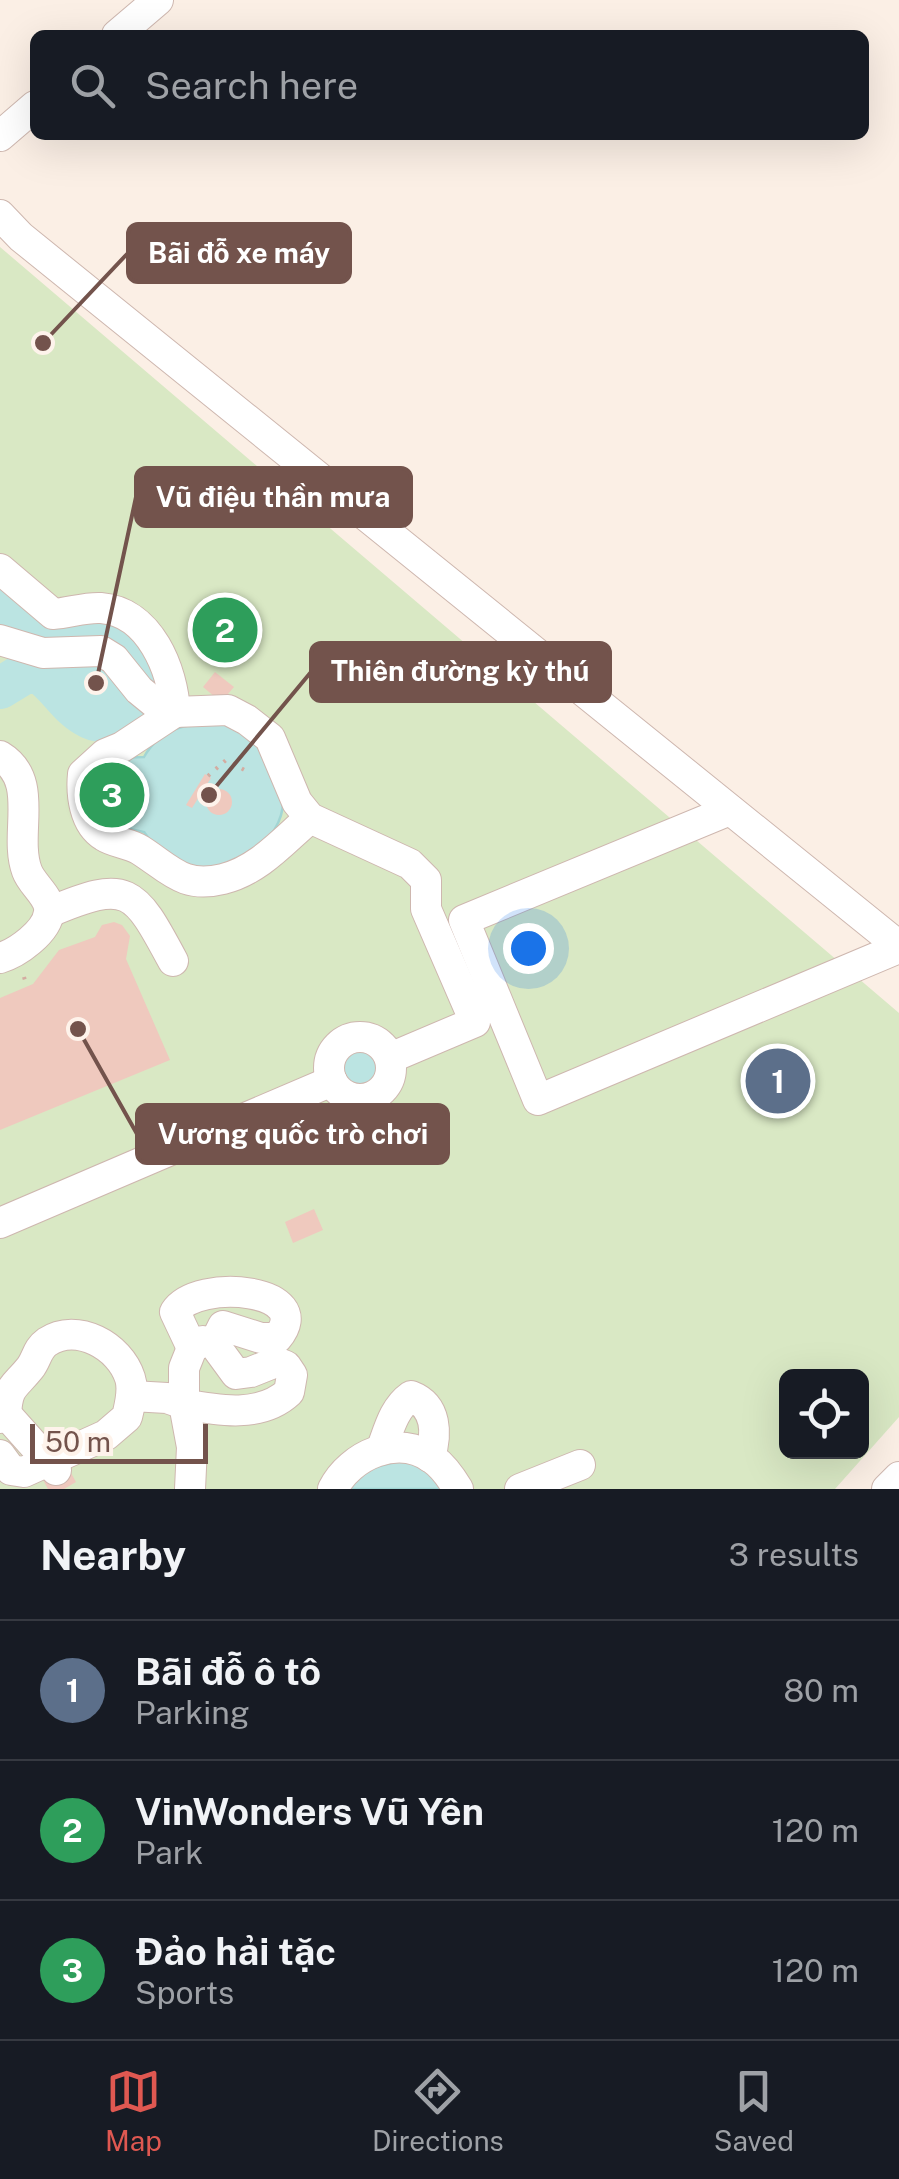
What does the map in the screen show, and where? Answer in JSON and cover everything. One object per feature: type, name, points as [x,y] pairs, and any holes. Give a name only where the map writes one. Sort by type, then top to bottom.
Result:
[{"type":"street","points":[[123,30],[158,0]]},
{"type":"street","points":[[0,136],[30,110]]},
{"type":"street","points":[[0,216],[37,250],[730,810],[899,947],[538,1100],[464,920],[730,810]]},
{"type":"street","points":[[0,570],[53,614],[114,610],[150,635],[169,672],[168,710]]},
{"type":"street","points":[[0,640],[43,653],[101,651],[168,710]]},
{"type":"street","points":[[310,818],[242,873],[198,882],[173,875],[141,851],[97,830],[83,800],[84,774],[105,754],[122,747],[168,710],[228,710],[270,738],[297,802],[310,818],[410,864],[426,880],[426,909],[475,1022],[390,1058]]},
{"type":"street","points":[[0,756],[23,781],[27,871],[50,912],[45,923],[15,954],[0,958]]},
{"type":"street","points":[[129,895],[156,863]]},
{"type":"street","points":[[50,912],[106,890],[129,895],[154,924],[173,961]]},
{"type":"street","points":[[358,1037],[377,1042],[390,1058],[390,1078],[385,1088],[368,1099],[348,1097],[332,1081],[333,1053],[348,1040],[358,1037]]},
{"type":"street","points":[[0,1223],[332,1081]]},
{"type":"street","points":[[6,1471],[54,1466],[106,1435],[127,1416],[132,1380],[111,1348],[80,1336],[58,1337],[38,1352],[8,1392],[3,1416],[54,1466]]},
{"type":"street","points":[[132,1396],[167,1398],[184,1404],[205,1408],[252,1410],[269,1407],[289,1392],[292,1375],[286,1366],[276,1362],[236,1374],[203,1336],[184,1368],[184,1404],[192,1447],[190,1489]]},
{"type":"street","points":[[382,1448],[395,1414],[411,1396],[420,1399],[434,1424],[436,1438],[430,1457]]},
{"type":"street","points":[[333,1489],[342,1472],[382,1448],[420,1452],[430,1457],[458,1489]]},
{"type":"street","points":[[520,1489],[580,1465]]},
{"type":"street","points":[[887,1489],[899,1477]]},
{"type":"path","points":[[208,776],[226,760],[250,773]]},
{"type":"green space","points":[[0,247],[899,1013],[899,1417],[869,1451],[869,1369],[779,1369],[779,1459],[862,1459],[835,1489],[0,1489]]},
{"type":"water","points":[[101,660],[124,688],[125,700],[110,715],[81,695],[63,665]]},
{"type":"water","points":[[223,721],[260,740],[283,799],[274,830],[250,855],[219,869],[187,867],[144,832],[104,823],[90,788],[115,758],[144,757],[168,732]]},
{"type":"water","points":[[361,1047],[376,1053],[382,1068],[376,1083],[361,1089],[346,1083],[340,1068],[346,1053]]},
{"type":"water","points":[[411,1458],[450,1489],[344,1489],[355,1472]]},
{"type":"building","points":[[215,672],[234,687],[221,702],[203,687]]},
{"type":"building","points":[[205,774],[211,778],[192,808],[186,805]]},
{"type":"building","points":[[219,789],[228,793],[232,802],[228,811],[219,815],[210,811],[206,802],[210,793]]},
{"type":"building","points":[[102,925],[122,925],[130,936],[126,959],[170,1060],[0,1130],[0,998],[33,984],[59,950],[95,937]]},
{"type":"building","points":[[314,1209],[323,1230],[293,1243],[285,1222]]},
{"type":"building","points":[[66,1464],[76,1482],[64,1489],[48,1489],[42,1478]]},
{"type":"waterway","points":[[0,597],[19,612],[35,634],[107,627],[128,631],[143,643],[150,658],[151,675],[136,706],[107,721],[82,714],[38,672],[23,674],[0,688]]},
{"type":"place","name":"Bãi đỗ xe máy","points":[[43,343]]},
{"type":"place","name":"VinWonders Vũ Yên","points":[[225,630]]},
{"type":"place","name":"Vũ điệu thần mưa","points":[[96,683]]},
{"type":"place","name":"Đảo hải tặc","points":[[112,795]]},
{"type":"place","name":"Thiên đường kỳ thú","points":[[209,795]]},
{"type":"place","name":"Vương quốc trò chơi","points":[[78,1029]]},
{"type":"place","name":"Bãi đỗ ô tô","points":[[778,1081]]}]
